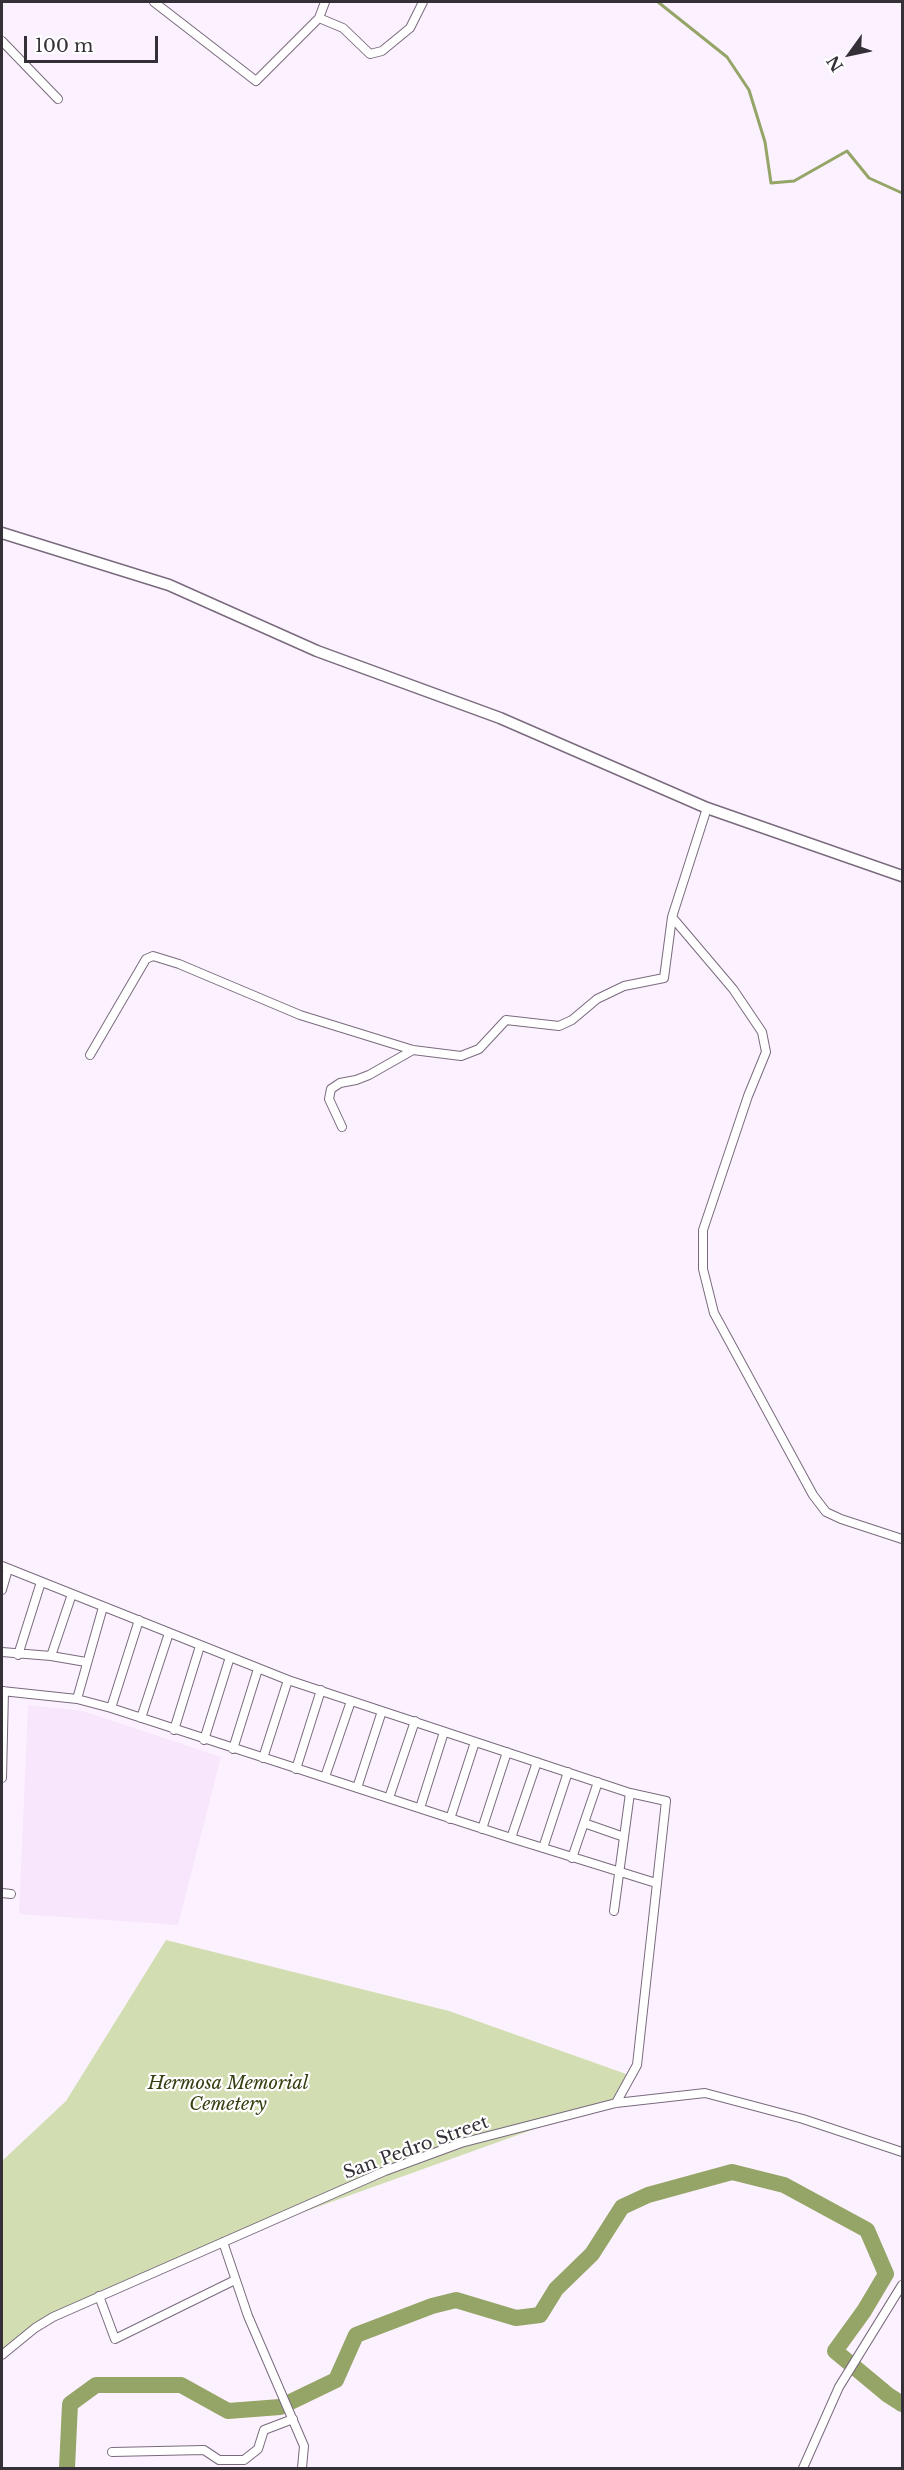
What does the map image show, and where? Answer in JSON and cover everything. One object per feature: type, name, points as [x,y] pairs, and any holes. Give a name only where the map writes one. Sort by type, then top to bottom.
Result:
[{"type":"street","points":[[154,2],[256,81],[319,18],[325,2]]},
{"type":"street","points":[[319,18],[343,28],[370,54],[382,51],[410,28],[423,2]]},
{"type":"street","points":[[2,41],[58,99]]},
{"type":"street","points":[[2,533],[169,585],[317,651],[500,718],[707,808],[903,876]]},
{"type":"street","points":[[90,1055],[146,959],[153,956],[179,964],[300,1015],[413,1050],[461,1056],[479,1049],[506,1020],[559,1026],[572,1020],[597,999],[624,986],[664,978],[672,916],[707,808]]},
{"type":"street","points":[[672,916],[733,989],[762,1032],[766,1052],[748,1096],[703,1230],[704,1269],[714,1313],[813,1495],[826,1512],[903,1539]]},
{"type":"street","points":[[342,1127],[329,1100],[331,1089],[340,1083],[369,1075],[413,1050]]},
{"type":"street","points":[[2,1590],[5,1568],[288,1680],[630,1793],[666,1801],[637,2065],[616,2103]]},
{"type":"street","points":[[18,1655],[41,1582]]},
{"type":"street","points":[[51,1656],[72,1594]]},
{"type":"street","points":[[77,1700],[103,1607]]},
{"type":"street","points":[[111,1708],[139,1620]]},
{"type":"street","points":[[141,1718],[169,1633]]},
{"type":"street","points":[[174,1730],[200,1646]]},
{"type":"street","points":[[2,1652],[51,1656],[86,1662]]},
{"type":"street","points":[[204,1740],[230,1657]]},
{"type":"street","points":[[233,1749],[258,1669]]},
{"type":"street","points":[[263,1758],[288,1680]]},
{"type":"street","points":[[296,1768],[321,1690]]},
{"type":"street","points":[[2,1778],[3,1691],[77,1700],[111,1708],[511,1839],[656,1883]]},
{"type":"street","points":[[326,1777],[351,1701]]},
{"type":"street","points":[[357,1788],[382,1711]]},
{"type":"street","points":[[389,1798],[415,1721]]},
{"type":"street","points":[[420,1808],[444,1732]]},
{"type":"street","points":[[450,1819],[475,1742]]},
{"type":"street","points":[[482,1829],[507,1752]]},
{"type":"street","points":[[511,1839],[537,1762]]},
{"type":"street","points":[[543,1848],[568,1772]]},
{"type":"street","points":[[572,1858],[598,1782]]},
{"type":"street","points":[[614,1911],[630,1793]]},
{"type":"street","points":[[584,1822],[624,1837]]},
{"type":"street","points":[[2,1893],[11,1894]]},
{"type":"street","name":"San Pedro Street","points":[[2,2355],[35,2328],[53,2317],[385,2171],[461,2143],[616,2103],[705,2093],[803,2119],[903,2152]]},
{"type":"street","points":[[223,2242],[248,2316],[304,2446],[302,2469]]},
{"type":"street","points":[[99,2296],[115,2339],[235,2280]]},
{"type":"street","points":[[803,2469],[839,2387],[903,2285]]},
{"type":"street","points":[[112,2452],[204,2450],[219,2460],[244,2460],[258,2449],[264,2430],[293,2419]]},
{"type":"shaded area","points":[[28,1705],[83,1711],[221,1757],[178,1925],[19,1914]]},
{"type":"green space","name":"Hermosa Memorial Cemetery","points":[[166,1940],[449,2011],[629,2075],[618,2099],[195,2251],[49,2315],[2,2349],[2,2161],[66,2101]]},
{"type":"waterway","points":[[658,2],[727,57],[749,90],[765,142],[771,183],[794,181],[847,151],[869,178],[902,193]]},
{"type":"waterway","points":[[67,2468],[70,2404],[96,2385],[181,2385],[228,2411],[280,2407],[336,2380],[356,2335],[432,2306],[456,2300],[516,2318],[540,2315],[556,2289],[592,2254],[622,2207],[648,2195],[732,2172],[784,2185],[867,2230],[886,2274],[864,2311],[835,2351],[902,2404]]}]
